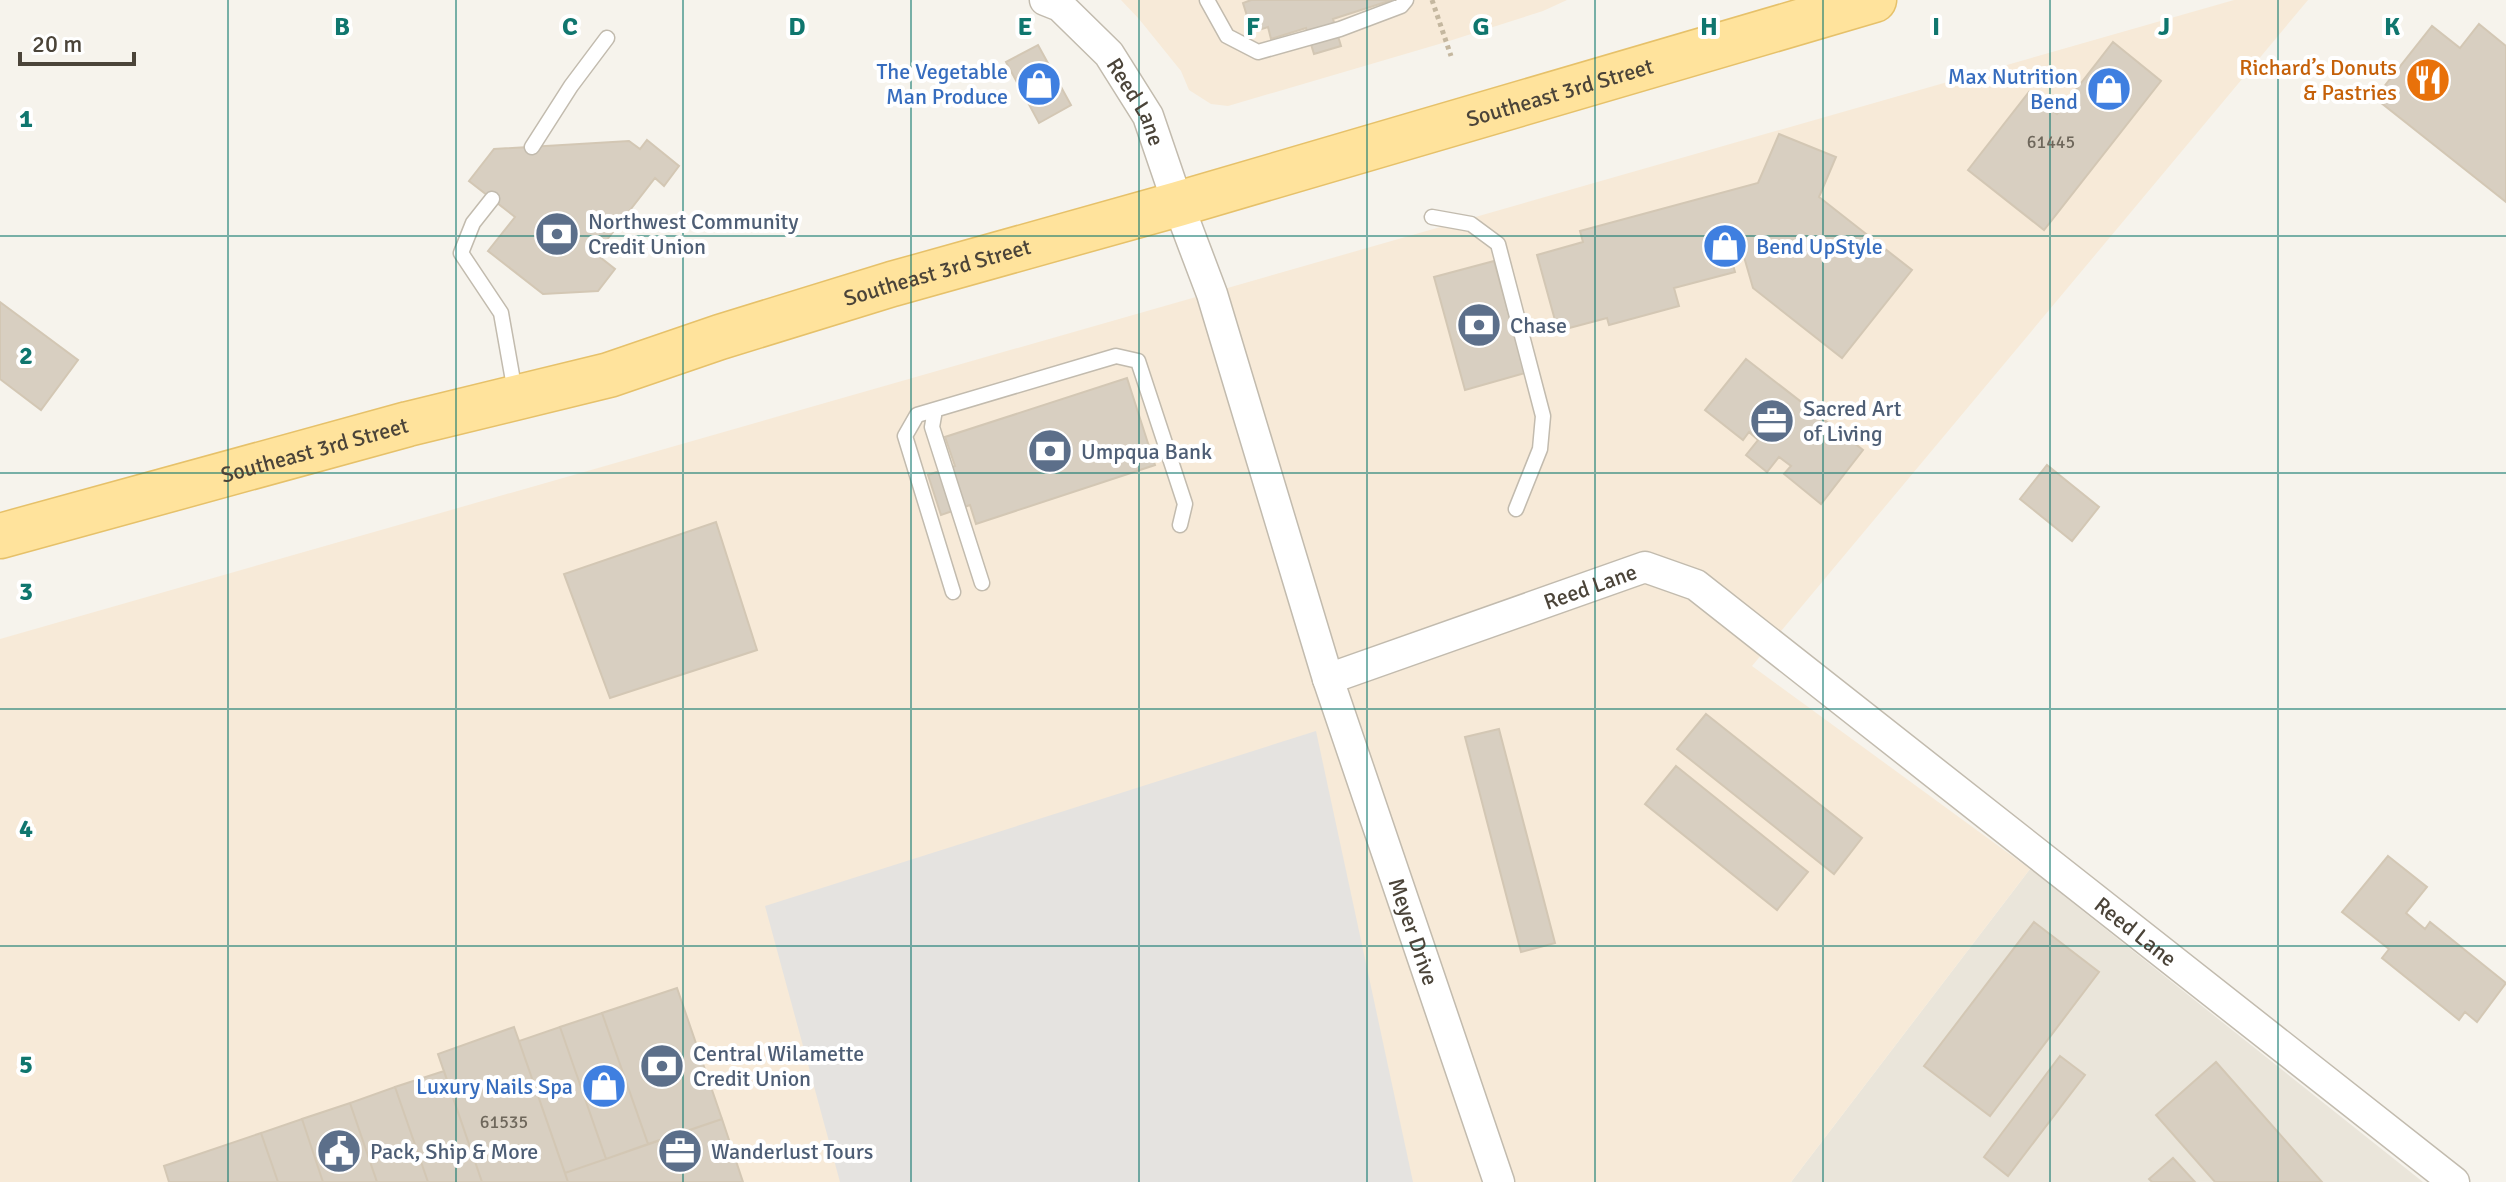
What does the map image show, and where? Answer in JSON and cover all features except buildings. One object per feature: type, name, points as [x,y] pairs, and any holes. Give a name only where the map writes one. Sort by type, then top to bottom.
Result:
[{"type":"main road","name":"Southeast 3rd Street","points":[[0,536],[408,424],[609,375],[892,284],[1178,204],[1874,0]]},
{"type":"street","name":"Reed Lane","points":[[1045,0],[1060,6],[1109,54],[1148,116],[1212,294],[1328,679],[1645,567],[1696,585],[2454,1182]]},
{"type":"street","name":"Meyer Drive","points":[[1328,679],[1499,1182]]},
{"type":"lane","points":[[1207,0],[1227,36],[1258,52],[1340,29],[1401,6],[1406,0]]},
{"type":"lane","points":[[532,147],[571,86],[607,38]]},
{"type":"lane","points":[[492,199],[473,223],[461,253],[501,313],[516,398]]},
{"type":"lane","points":[[1432,217],[1471,224],[1498,244],[1543,416],[1540,449],[1516,509]]},
{"type":"lane","points":[[953,592],[905,436],[917,415],[1116,356],[1138,361],[1185,504],[1180,525]]},
{"type":"lane","points":[[935,410],[932,427],[982,583]]},
{"type":"path","points":[[1432,0],[1451,56]]},
{"type":"shaded area","points":[[1121,0],[1567,0],[1543,11],[1446,42],[1228,106],[1211,104],[1189,90],[1181,71]]},
{"type":"shaded area","points":[[2234,0],[2308,0],[1752,666],[2030,869],[1791,1182],[0,1182],[0,639]]},
{"type":"shaded area","points":[[1316,731],[1413,1182],[840,1182],[765,906]]},
{"type":"shaded area","points":[[2030,869],[2423,1182],[1791,1182]]},
{"type":"place","name":"Richard’s Donuts & Pastries","points":[[2428,80]]},
{"type":"place","name":"The Vegetable Man Produce","points":[[1039,84]]},
{"type":"place","name":"Max Nutrition Bend","points":[[2109,89]]},
{"type":"place","name":"Northwest Community Credit Union","points":[[557,234]]},
{"type":"place","name":"Bend UpStyle","points":[[1725,246]]},
{"type":"place","name":"Chase","points":[[1479,325]]},
{"type":"place","name":"Sacred Art of Living","points":[[1772,421]]},
{"type":"place","name":"Umpqua Bank","points":[[1050,451]]},
{"type":"place","name":"Central Wilamette Credit Union","points":[[662,1066]]},
{"type":"place","name":"Luxury Nails Spa","points":[[604,1086]]},
{"type":"place","name":"Pack, Ship & More","points":[[339,1151]]},
{"type":"place","name":"Wanderlust Tours","points":[[680,1151]]}]
